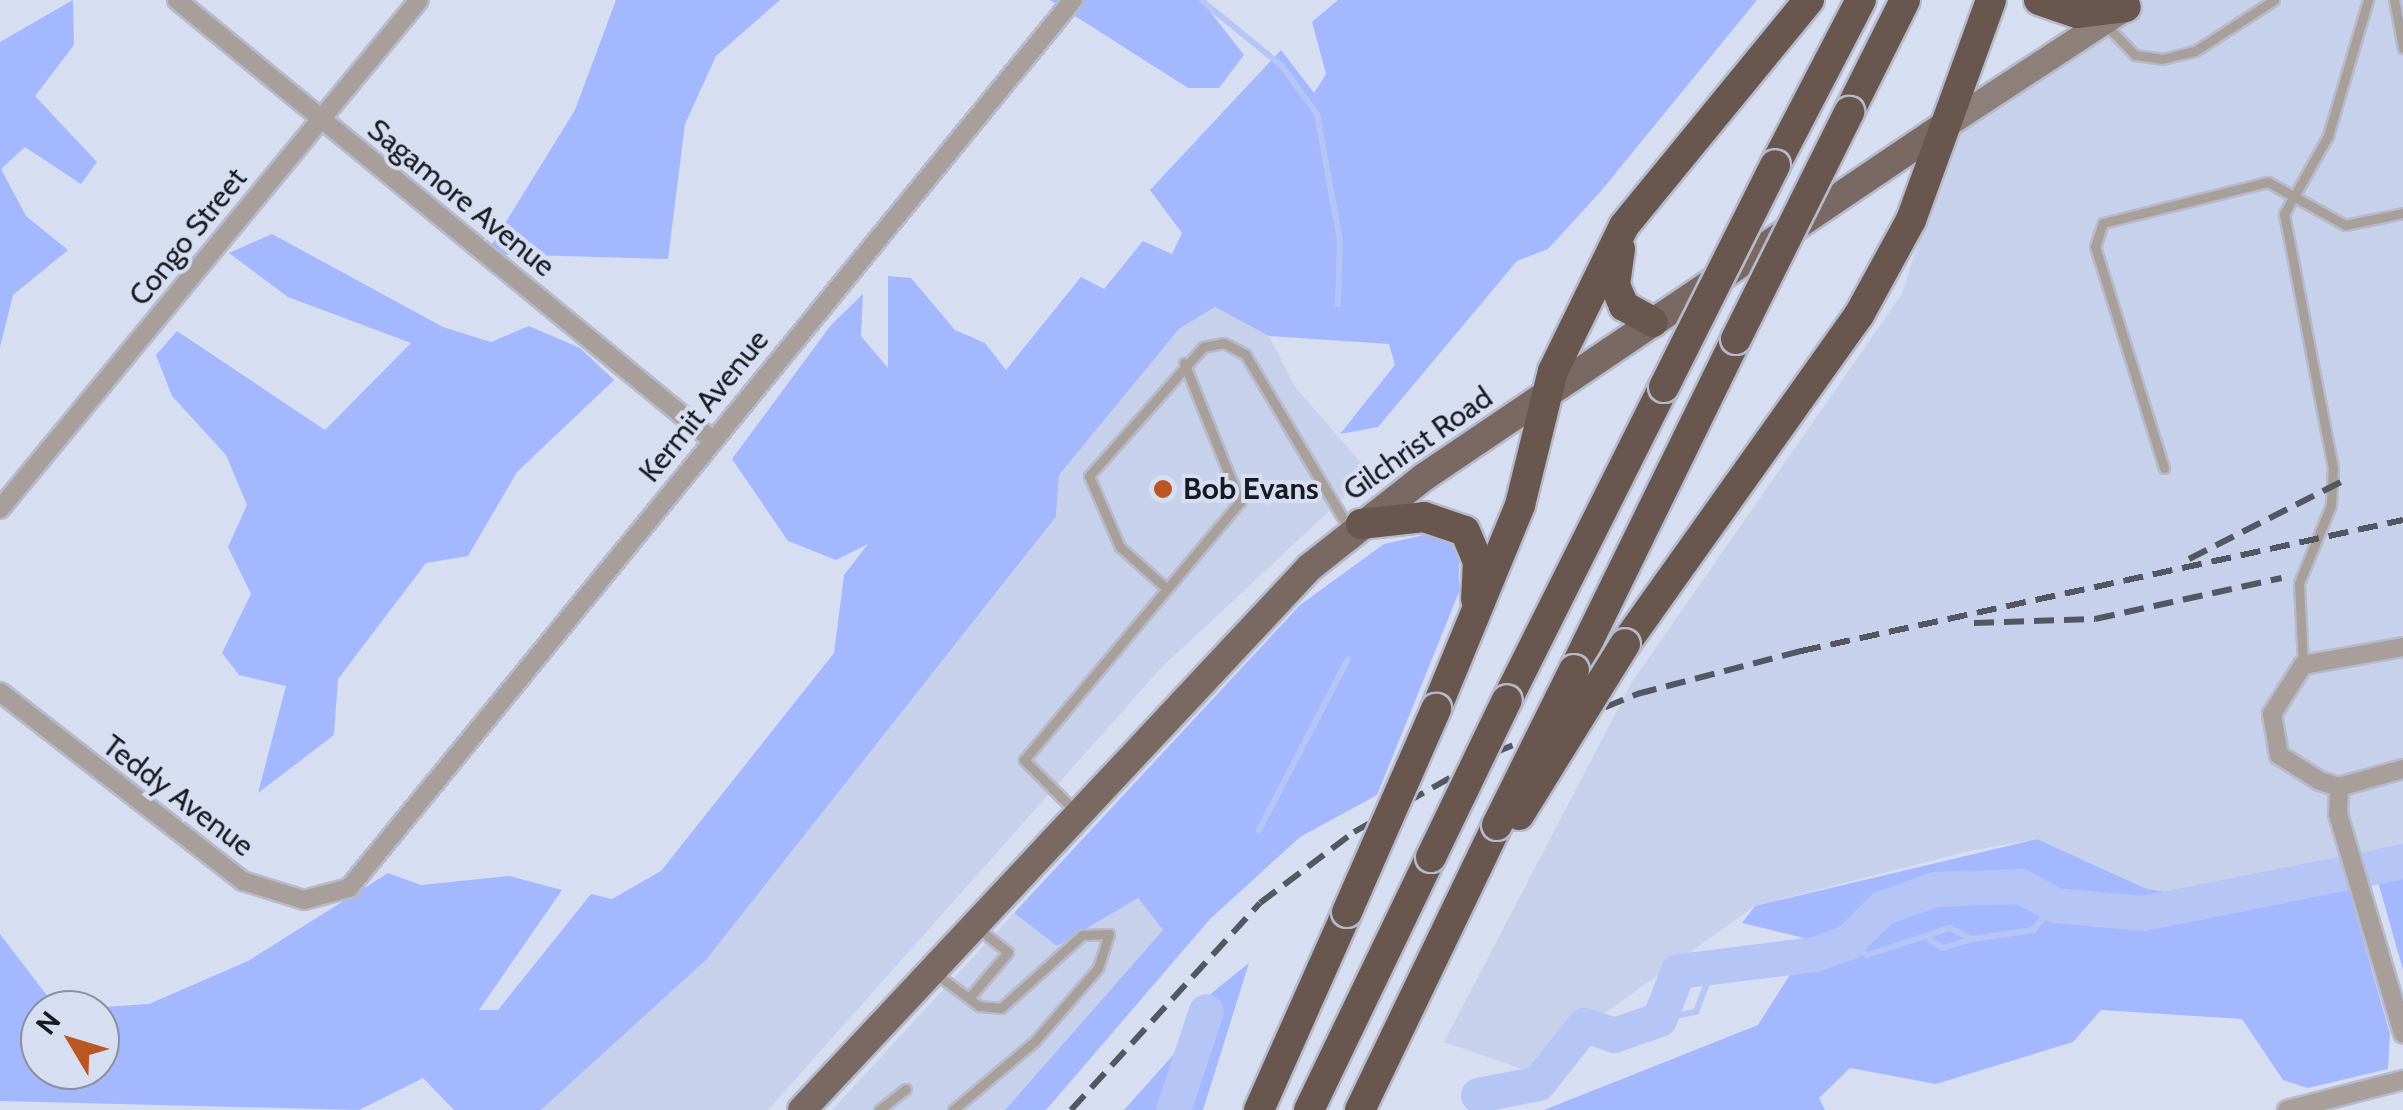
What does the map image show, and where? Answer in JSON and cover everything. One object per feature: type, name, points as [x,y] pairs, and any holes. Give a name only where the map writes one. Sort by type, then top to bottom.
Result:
[{"type":"highway","points":[[1258,1110],[1474,618],[1520,505],[1543,396],[1624,226],[1808,0]]},
{"type":"highway","points":[[1309,1110],[1507,700],[1861,0]]},
{"type":"highway","points":[[1508,820],[1574,670],[1905,0]]},
{"type":"highway","points":[[1360,1110],[1452,918],[1508,820],[1625,644],[1859,315],[1911,220],[1991,0]]},
{"type":"highway","points":[[2039,0],[2077,13],[2122,9]]},
{"type":"highway","points":[[1624,226],[1615,285],[1624,306],[1654,322]]},
{"type":"highway","points":[[1356,528],[1424,517],[1466,531],[1479,573],[1474,618]]},
{"type":"main road","name":"Gilchrist Road","points":[[802,1110],[1074,810],[1356,528],[1543,396],[2122,9]]},
{"type":"street","name":"Sagamore Avenue","points":[[176,0],[711,439]]},
{"type":"street","name":"Congo Street","points":[[0,509],[419,0]]},
{"type":"street","name":"Kermit Avenue","points":[[383,851],[711,439],[1073,0]]},
{"type":"street","points":[[2403,647],[2303,665],[2276,698],[2279,754],[2340,787],[2403,769]]},
{"type":"street","name":"Teddy Avenue","points":[[0,692],[193,848],[270,894],[335,896],[383,851]]},
{"type":"street","points":[[2340,787],[2345,838],[2403,1034]]},
{"type":"street","points":[[2287,1110],[2403,1080]]},
{"type":"lane","points":[[2122,9],[2135,56],[2162,59],[2195,51],[2274,0]]},
{"type":"lane","points":[[2303,665],[2299,582],[2331,505],[2333,468],[2285,239],[2294,188],[2328,136],[2368,0]]},
{"type":"lane","points":[[2394,0],[2403,48]]},
{"type":"lane","points":[[2164,468],[2132,387],[2096,233],[2114,215],[2268,182],[2294,188],[2345,224],[2403,213]]},
{"type":"lane","points":[[1166,588],[1120,547],[1090,476],[1184,362],[1213,344],[1245,354],[1356,528]]},
{"type":"lane","points":[[1074,810],[1024,760],[1241,494],[1184,362]]},
{"type":"lane","points":[[969,998],[1008,952],[971,922]]},
{"type":"lane","points":[[928,969],[969,998],[1000,1008],[1082,935],[1109,934],[1098,968],[1035,1040],[953,1110]]},
{"type":"lane","points":[[879,1110],[906,1089]]},
{"type":"shaded area","points":[[73,0],[74,45],[35,96],[97,162],[81,184],[25,147],[1,169],[26,216],[68,250],[13,295],[0,347],[0,42]]},
{"type":"shaded area","points":[[616,0],[780,0],[716,56],[685,124],[668,259],[486,254],[575,110]]},
{"type":"shaded area","points":[[1050,0],[1201,0],[1244,55],[1219,88],[1188,88]]},
{"type":"shaded area","points":[[1338,0],[1757,0],[1601,191],[1548,249],[1517,261],[1378,427],[1340,434],[1395,365],[1389,344],[1269,336],[1215,307],[1179,329],[1059,475],[1056,517],[706,960],[541,1110],[454,1110],[423,1078],[359,1110],[0,1101],[0,934],[43,990],[20,990],[20,1090],[120,1090],[120,1006],[149,1004],[248,961],[388,873],[421,885],[509,876],[562,890],[479,1010],[498,1010],[591,894],[612,899],[661,871],[834,653],[844,575],[868,544],[836,560],[788,541],[732,459],[831,325],[863,294],[861,336],[888,368],[888,276],[911,278],[955,330],[985,343],[1006,370],[1081,277],[1104,289],[1143,241],[1172,254],[1182,233],[1150,190],[1281,50],[1314,93],[1326,74],[1312,22]]},
{"type":"shaded area","points":[[2039,0],[2403,0],[2403,862],[2210,898],[2147,889],[2037,839],[1969,851],[1755,906],[1525,1070],[1444,1042],[1632,682],[1902,294],[1958,116],[2124,8]]},
{"type":"shaded area","points":[[272,234],[443,327],[491,342],[529,326],[580,348],[614,380],[517,472],[468,556],[426,563],[338,679],[334,735],[258,793],[286,686],[239,675],[222,653],[251,594],[228,547],[247,505],[226,455],[172,396],[156,355],[177,331],[325,430],[411,343],[288,297],[229,253]]},
{"type":"shaded area","points":[[1215,307],[1269,336],[1295,387],[1370,473],[1161,668],[768,1110],[541,1110],[706,960],[1056,518],[1059,475],[1179,329]]},
{"type":"shaded area","points":[[1437,532],[1459,549],[1459,592],[1377,795],[1300,837],[1210,919],[1046,1110],[1005,1110],[1163,930],[1138,898],[1057,946],[1014,913],[1300,605],[1384,544]]},
{"type":"shaded area","points":[[2037,839],[2147,889],[2210,898],[2343,869],[2390,1034],[2388,1069],[2308,1088],[2283,1080],[2242,1019],[2101,1010],[2073,1042],[1936,1084],[1850,1068],[1819,1098],[1825,1110],[1544,1110],[1758,1025],[1812,940],[1742,923],[1755,906]]},
{"type":"shaded area","points":[[2403,861],[2403,970],[2373,864]]},
{"type":"shaded area","points":[[1138,898],[1163,930],[1005,1110],[832,1110],[1014,913],[1057,946]]},
{"type":"shaded area","points":[[1249,963],[1203,1110],[1124,1110],[1182,1045],[1198,1004]]},
{"type":"waterway","points":[[1201,0],[1282,66],[1317,114],[1340,240],[1338,304]]},
{"type":"waterway","points":[[1259,830],[1348,659]]},
{"type":"waterway","points":[[1478,1095],[1538,1083],[1584,1025],[1614,1035],[1659,1019],[1678,971],[1815,954],[1848,942],[1882,908],[1935,889],[2020,886],[2055,905],[2143,913],[2403,861]]},
{"type":"waterway","points":[[1848,942],[1867,955],[1950,928],[1972,939],[2033,930],[2055,905]]},
{"type":"waterway","points":[[1930,940],[1943,948],[1971,939]]},
{"type":"waterway","points":[[1659,1019],[1696,1012],[1713,968]]},
{"type":"waterway","points":[[1204,1017],[1206,1011]]},
{"type":"waterway","points":[[1173,1110],[1206,1011]]},
{"type":"railway","points":[[2189,559],[2343,481]]},
{"type":"railway","points":[[1071,1110],[1260,903],[1354,832],[1494,753],[1637,694],[1801,651],[2403,520]]},
{"type":"railway","points":[[1974,623],[2095,619],[2282,578]]},
{"type":"place","name":"Bob Evans","points":[[1163,489]]}]
